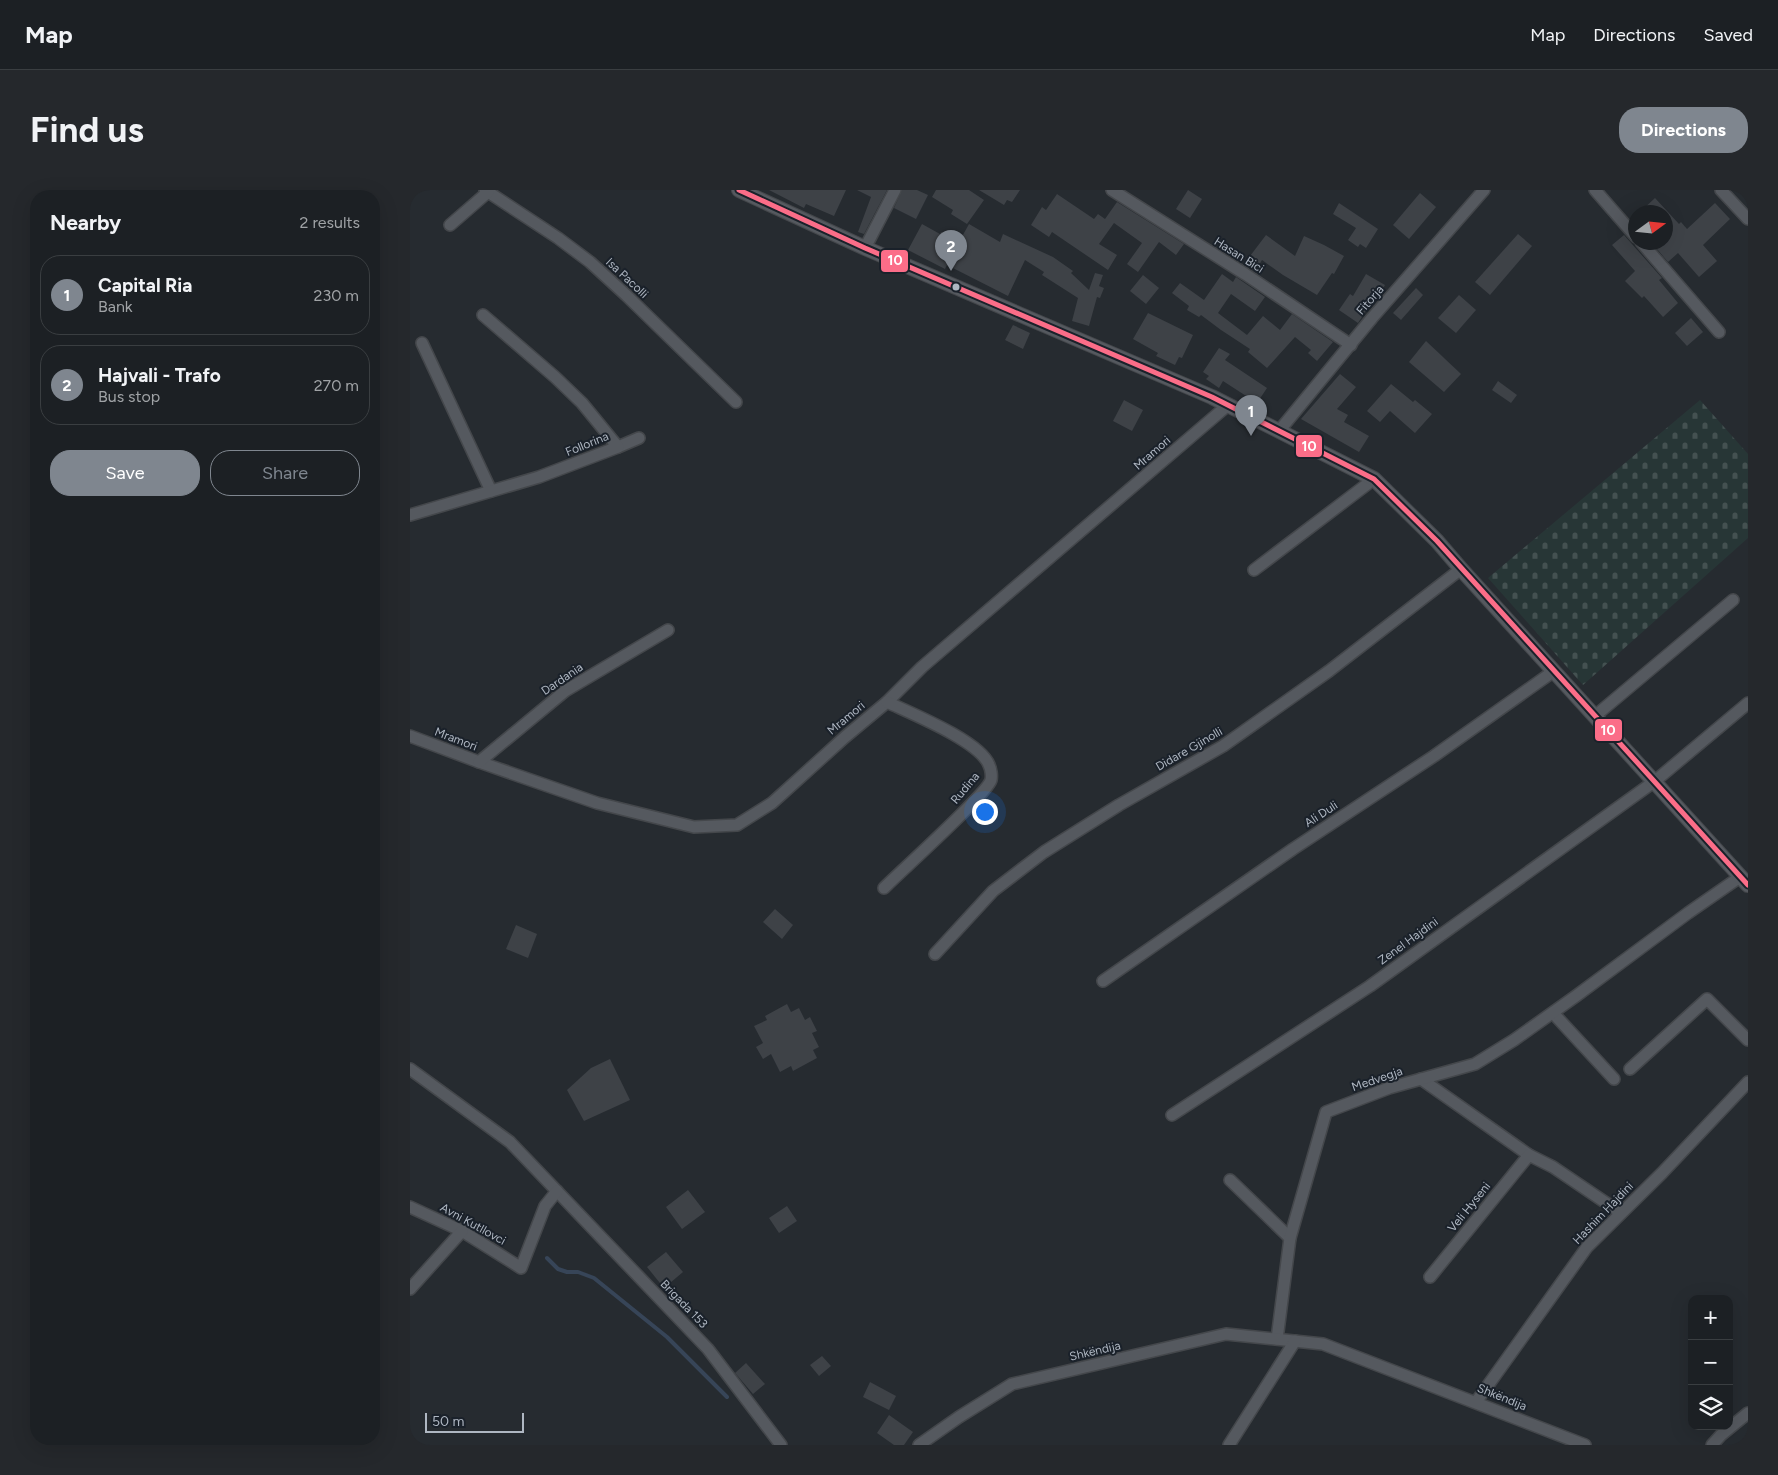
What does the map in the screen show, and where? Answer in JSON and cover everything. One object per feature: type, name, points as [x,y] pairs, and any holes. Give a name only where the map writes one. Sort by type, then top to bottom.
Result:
[{"type":"street","points":[[738,190],[865,248],[1212,397],[1374,479],[1437,541],[1744,881]]},
{"type":"street","points":[[865,248],[895,190]]},
{"type":"street","name":"Hasan Bici","points":[[1112,190],[1245,274],[1350,345]]},
{"type":"street","name":"Fitorja","points":[[1279,431],[1350,345],[1484,190]]},
{"type":"street","points":[[1595,190],[1628,227]]},
{"type":"street","points":[[1721,190],[1748,219]]},
{"type":"street","points":[[450,225],[487,191]]},
{"type":"street","name":"Isa Pacolli","points":[[487,191],[558,238],[590,262],[736,402]]},
{"type":"street","points":[[1648,250],[1719,332]]},
{"type":"street","name":"Follorina","points":[[411,511],[539,477],[618,447],[582,402],[483,315]]},
{"type":"street","points":[[422,343],[491,491]]},
{"type":"street","name":"Mramori","points":[[410,736],[597,803],[694,827],[737,825],[772,803],[886,702],[922,667],[1228,405]]},
{"type":"street","points":[[618,447],[639,438]]},
{"type":"street","points":[[1254,570],[1374,479]]},
{"type":"street","name":"Didare Gjinolli","points":[[935,954],[993,892],[1044,852],[1119,805],[1223,746],[1329,671],[1461,569]]},
{"type":"street","points":[[1595,716],[1734,600]]},
{"type":"street","name":"Dardania","points":[[479,762],[565,691],[668,630]]},
{"type":"street","name":"Ali Duli","points":[[1103,981],[1293,849],[1434,756],[1554,671]]},
{"type":"street","name":"Rudina","points":[[884,888],[976,799],[991,781],[989,764],[980,752],[925,720],[886,702]]},
{"type":"street","name":"Zenel Hajdini","points":[[1172,1115],[1370,986],[1655,781],[1748,702]]},
{"type":"street","name":"Medvegja","points":[[1278,1339],[1290,1238],[1326,1112],[1389,1088],[1475,1064],[1553,1013],[1688,913],[1744,881]]},
{"type":"street","points":[[1630,1069],[1707,1000],[1748,1040]]},
{"type":"street","points":[[1553,1013],[1614,1079]]},
{"type":"street","name":"Brigada 153","points":[[410,1069],[510,1142],[558,1190],[584,1221],[708,1349],[781,1445]]},
{"type":"street","points":[[1421,1079],[1529,1155],[1553,1167],[1621,1213]]},
{"type":"street","name":"Hashim Hajdini","points":[[1476,1402],[1586,1247],[1662,1173],[1748,1082]]},
{"type":"street","name":"Veli Hyseni","points":[[1430,1278],[1529,1155]]},
{"type":"street","points":[[1230,1180],[1290,1238]]},
{"type":"street","name":"Avni Kutllovci","points":[[410,1208],[462,1231],[521,1268],[545,1206],[558,1190]]},
{"type":"street","points":[[410,1289],[462,1231]]},
{"type":"street","name":"Shkëndija","points":[[919,1445],[1012,1384],[1226,1334],[1323,1344],[1585,1445]]},
{"type":"street","points":[[1230,1445],[1295,1341]]},
{"type":"street","points":[[1712,1445],[1748,1413]]},
{"type":"green space","points":[[1700,400],[1748,454],[1748,538],[1583,685],[1488,578]]},
{"type":"building","points":[[769,190],[846,190],[834,216],[806,204],[804,208]]},
{"type":"building","points":[[857,190],[887,190],[864,234],[858,232],[871,197]]},
{"type":"building","points":[[902,190],[917,190],[928,195],[916,219],[894,208]]},
{"type":"building","points":[[936,190],[969,190],[984,200],[967,224],[951,214],[953,210],[932,197]]},
{"type":"building","points":[[979,190],[1020,190],[1012,202],[1007,200],[1004,205]]},
{"type":"building","points":[[1188,190],[1202,199],[1190,218],[1176,209]]},
{"type":"building","points":[[1420,193],[1436,207],[1409,239],[1393,225]]},
{"type":"building","points":[[1057,194],[1094,219],[1098,214],[1105,219],[1117,202],[1184,244],[1176,255],[1159,242],[1138,272],[1127,264],[1142,243],[1114,223],[1099,244],[1117,255],[1108,270],[1052,232],[1049,237],[1031,225],[1042,207],[1046,210]]},
{"type":"building","points":[[1655,198],[1661,205],[1648,205]]},
{"type":"building","points":[[1339,203],[1378,229],[1366,248],[1360,244],[1358,247],[1348,240],[1356,228],[1333,214]]},
{"type":"building","points":[[1715,203],[1730,219],[1703,245],[1717,261],[1699,277],[1678,253],[1668,262],[1658,250],[1673,250],[1673,218],[1679,224],[1681,222],[1687,229]]},
{"type":"building","points":[[922,224],[959,242],[969,224],[1000,242],[1003,234],[1053,257],[1073,271],[1071,273],[1089,290],[1095,273],[1103,275],[1099,286],[1104,288],[1100,298],[1097,297],[1089,326],[1072,321],[1078,298],[1042,275],[1044,272],[1025,260],[1008,296],[947,265],[945,269],[908,250]]},
{"type":"building","points":[[1518,234],[1532,246],[1490,295],[1475,282]]},
{"type":"building","points":[[1266,235],[1295,256],[1304,236],[1344,256],[1334,274],[1332,273],[1317,295],[1262,260],[1255,272],[1244,264]]},
{"type":"building","points":[[1624,235],[1628,240],[1628,250],[1637,250],[1662,278],[1659,280],[1678,303],[1663,317],[1644,296],[1642,298],[1625,281],[1635,271],[1612,245]]},
{"type":"building","points":[[1222,274],[1233,282],[1236,277],[1265,297],[1255,311],[1231,294],[1218,313],[1247,335],[1263,316],[1280,330],[1292,314],[1333,342],[1317,361],[1308,353],[1311,350],[1295,337],[1267,368],[1248,352],[1250,349],[1201,315],[1199,317],[1187,310],[1189,306],[1172,293],[1180,283],[1204,300]]},
{"type":"building","points":[[1366,274],[1385,285],[1376,301],[1373,300],[1358,323],[1339,310],[1350,294],[1353,296]]},
{"type":"building","points":[[1143,275],[1159,288],[1146,304],[1130,291]]},
{"type":"building","points":[[1416,288],[1423,295],[1401,320],[1393,313]]},
{"type":"building","points":[[1459,295],[1476,310],[1456,333],[1438,318]]},
{"type":"building","points":[[1148,313],[1193,335],[1182,358],[1179,357],[1175,365],[1156,356],[1158,353],[1133,339]]},
{"type":"building","points":[[1691,318],[1703,332],[1687,346],[1675,333]]},
{"type":"building","points":[[1013,325],[1030,333],[1023,349],[1005,340]]},
{"type":"building","points":[[1426,341],[1461,374],[1444,392],[1409,362]]},
{"type":"building","points":[[1219,348],[1230,354],[1225,360],[1267,388],[1257,403],[1223,381],[1219,388],[1206,379],[1209,376],[1203,372]]},
{"type":"building","points":[[1340,374],[1356,387],[1337,409],[1348,415],[1344,422],[1369,436],[1359,452],[1301,419]]},
{"type":"building","points":[[1498,381],[1517,395],[1511,403],[1492,390]]},
{"type":"building","points":[[1391,384],[1413,402],[1415,400],[1432,414],[1415,433],[1390,411],[1380,422],[1367,411]]},
{"type":"building","points":[[1124,400],[1143,410],[1132,431],[1113,421]]},
{"type":"building","points":[[775,909],[793,925],[782,939],[763,922]]},
{"type":"building","points":[[516,925],[537,934],[528,958],[506,949]]},
{"type":"building","points":[[787,1004],[791,1012],[799,1008],[805,1020],[810,1017],[817,1031],[812,1033],[819,1047],[813,1050],[817,1058],[793,1071],[791,1066],[780,1072],[771,1054],[763,1059],[756,1047],[763,1043],[754,1026],[767,1020],[765,1016]]},
{"type":"building","points":[[610,1059],[630,1100],[584,1121],[567,1090],[591,1068]]},
{"type":"building","points":[[688,1190],[705,1212],[682,1229],[666,1207]]},
{"type":"building","points":[[787,1206],[797,1221],[779,1233],[769,1218]]},
{"type":"building","points":[[666,1252],[683,1272],[664,1288],[647,1267]]},
{"type":"building","points":[[822,1356],[831,1366],[819,1376],[810,1365]]},
{"type":"building","points":[[746,1363],[765,1384],[753,1394],[735,1373]]},
{"type":"building","points":[[870,1382],[896,1396],[889,1410],[863,1397]]},
{"type":"building","points":[[889,1415],[913,1432],[904,1445],[894,1445],[877,1433]]},
{"type":"waterway","points":[[547,1258],[558,1269],[567,1272],[578,1272],[594,1278],[667,1337],[727,1397]]},
{"type":"transit line","name":"10","points":[[739,190],[865,248],[1212,397],[1374,479],[1437,541],[1748,885]]},
{"type":"place","name":"Hajvali - Trafo","points":[[951,271]]},
{"type":"place","name":"Capital Ria","points":[[1251,436]]}]
